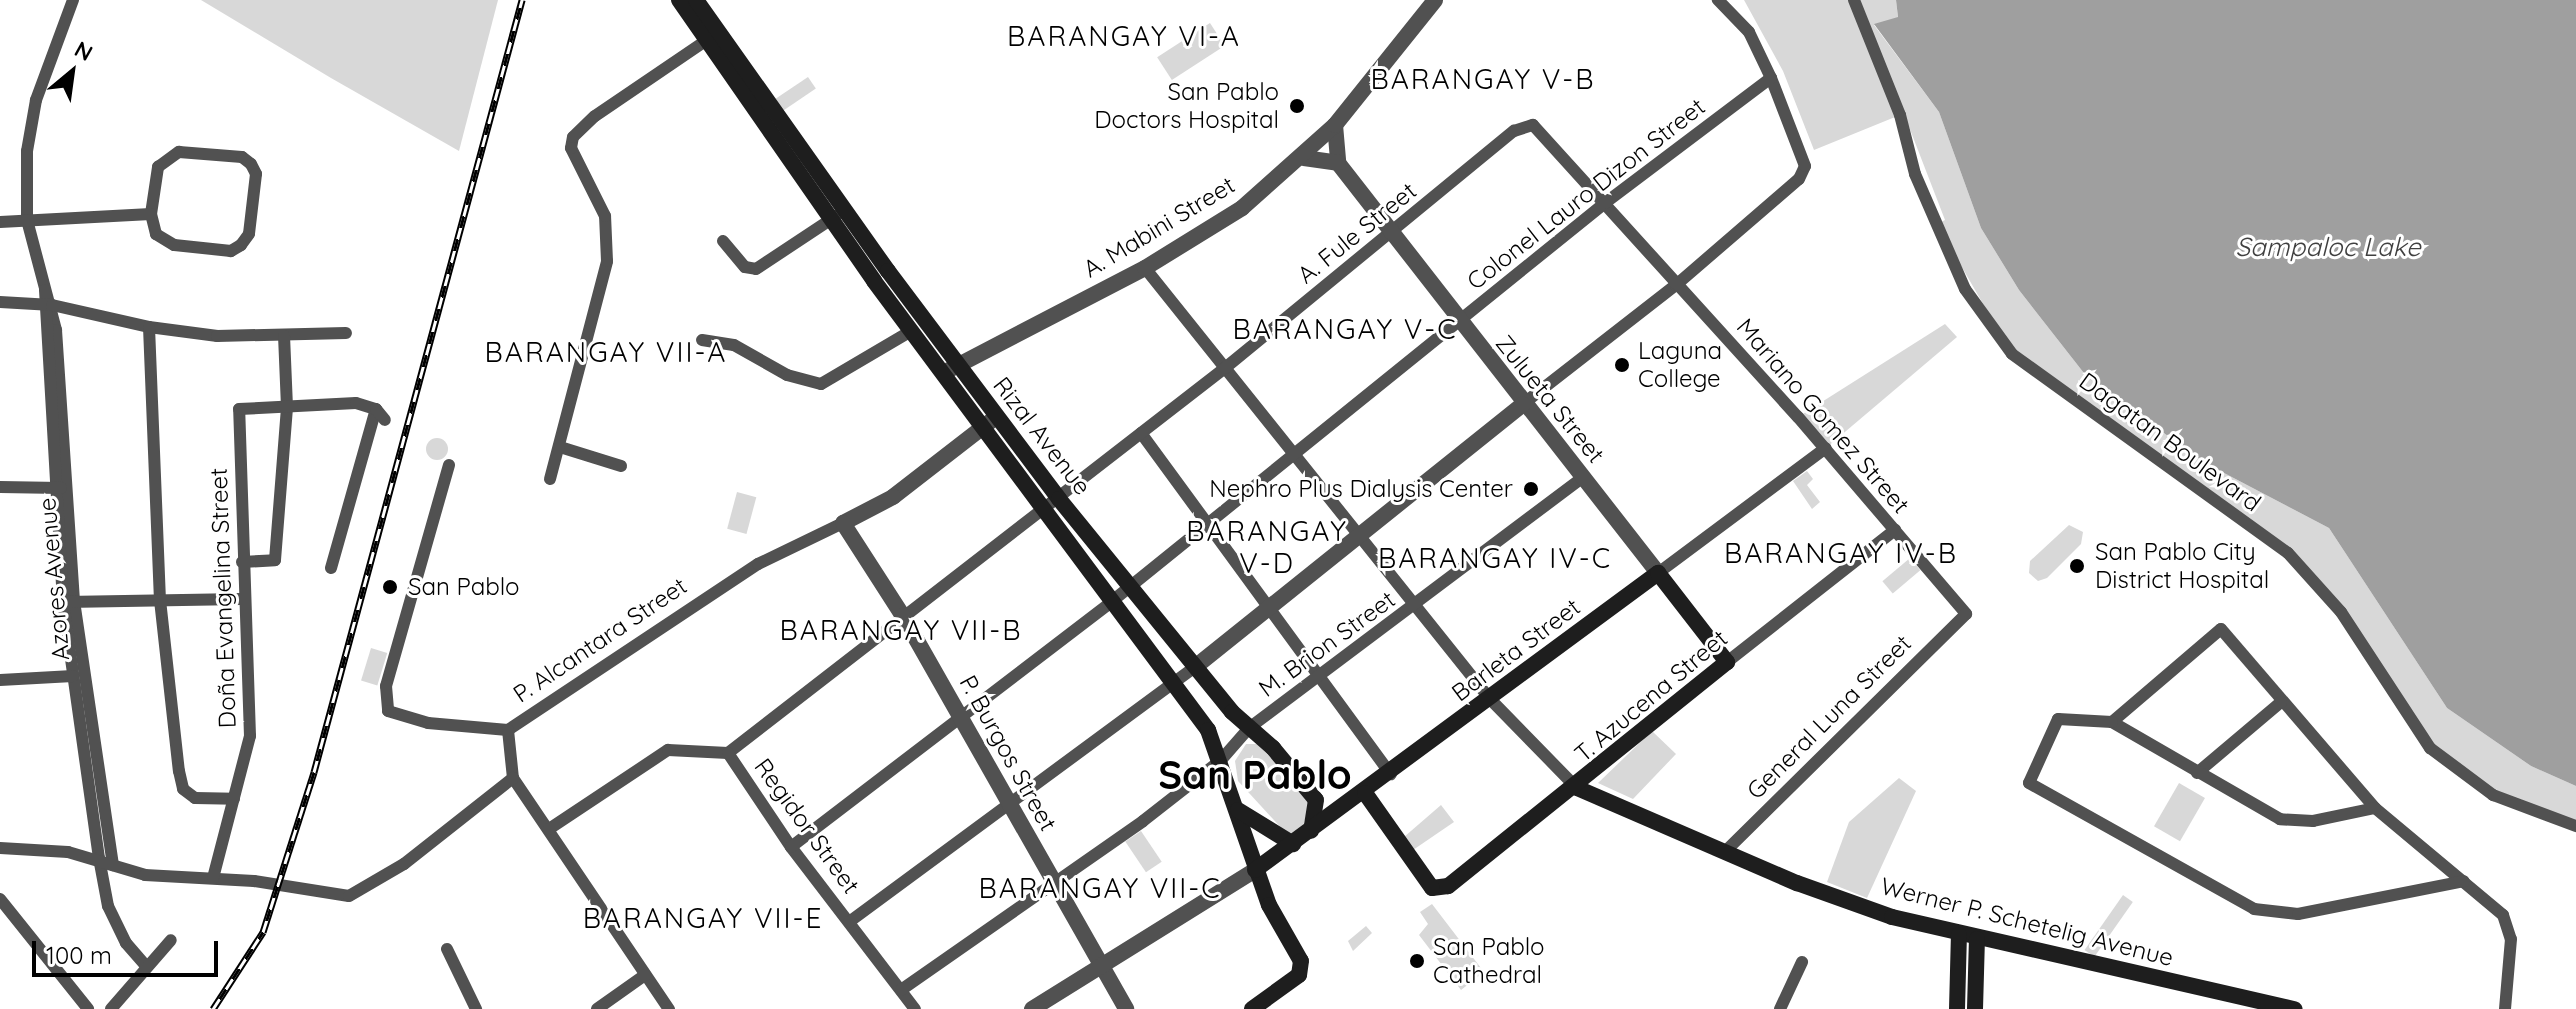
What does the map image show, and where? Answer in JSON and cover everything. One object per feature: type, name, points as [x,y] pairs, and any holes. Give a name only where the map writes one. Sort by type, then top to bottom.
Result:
[{"type":"main road","name":"Rizal Avenue","points":[[679,0],[710,32],[799,159],[830,219],[959,367],[1059,499],[1195,667],[1249,728],[1273,748],[1331,816]]},
{"type":"main road","name":"Rizal Avenue","points":[[696,0],[710,32]]},
{"type":"main road","name":"Rizal Avenue","points":[[799,159],[845,210],[911,331],[1208,730],[1238,810],[1255,870],[1301,961],[1299,975],[1252,1009]]},
{"type":"main road","name":"Zulueta Street","points":[[1658,573],[1727,662]]},
{"type":"main road","name":"Barleta Street","points":[[1311,831],[1658,573]]},
{"type":"main road","name":"T. Azucena Street","points":[[1365,793],[1432,888],[1448,886],[1577,788],[1727,662]]},
{"type":"main road","name":"Werner P. Schetelig Avenue","points":[[1577,788],[1724,853],[1892,917],[1959,935],[2295,1009]]},
{"type":"main road","points":[[1255,870],[1311,831],[1316,800]]},
{"type":"main road","points":[[1238,810],[1293,844]]},
{"type":"main road","points":[[1957,1009],[1959,935]]},
{"type":"main road","points":[[1975,1009],[1977,939]]},
{"type":"street","name":"Azores Avenue","points":[[73,0],[36,100],[27,151],[27,220],[47,305],[73,676],[99,858],[108,906],[126,943],[146,966]]},
{"type":"street","points":[[849,922],[1195,667],[1676,285],[1790,189],[1805,166],[1771,78],[1749,32],[1718,0]]},
{"type":"street","name":"Dagatan Boulevard","points":[[1854,0],[1900,115],[1915,174],[1959,276],[2012,354],[2288,553],[2341,612],[2430,748],[2493,795],[2576,826]]},
{"type":"street","name":"A. Mabini Street","points":[[942,373],[959,367],[1145,268],[1242,208],[1304,158],[1437,2]]},
{"type":"street","points":[[550,479],[607,261],[608,237],[597,192],[571,148],[573,137],[595,116],[710,32]]},
{"type":"street","name":"Colonel Lauro Dizon Street","points":[[791,847],[1111,602],[1605,203],[1771,78]]},
{"type":"street","points":[[1304,158],[1338,163],[1335,125]]},
{"type":"street","name":"Mariano Gomez Street","points":[[1533,125],[1826,448],[1966,614]]},
{"type":"street","name":"A. Fule Street","points":[[728,753],[1225,368],[1393,234],[1514,131],[1533,125]]},
{"type":"street","points":[[179,152],[242,157],[256,174],[249,234],[231,251],[174,245],[156,234],[151,214],[158,167],[179,152]]},
{"type":"street","name":"Zulueta Street","points":[[1338,163],[1459,323],[1658,573]]},
{"type":"street","points":[[723,241],[745,267],[756,269],[845,210]]},
{"type":"street","points":[[0,222],[151,214]]},
{"type":"street","points":[[1145,268],[1293,457],[1490,699],[1577,788]]},
{"type":"street","points":[[0,302],[47,305],[149,327],[284,336],[346,333]]},
{"type":"street","points":[[149,327],[160,600],[183,789],[195,798],[234,799]]},
{"type":"street","points":[[702,340],[734,345],[787,375],[821,384],[911,331]]},
{"type":"street","points":[[242,562],[275,560],[287,407],[284,336]]},
{"type":"street","points":[[287,407],[356,403],[376,409],[385,420]]},
{"type":"street","name":"Doña Evangelina Street","points":[[213,878],[250,736],[241,599],[239,409],[287,407]]},
{"type":"street","points":[[331,568],[376,409]]},
{"type":"street","name":"P. Alcantara Street","points":[[449,465],[390,666],[388,711],[428,723],[508,730],[758,564],[893,497],[996,417]]},
{"type":"street","points":[[1141,433],[1271,604],[1391,774]]},
{"type":"street","points":[[560,447],[621,466]]},
{"type":"street","name":"Barleta Street","points":[[1658,573],[1826,448]]},
{"type":"street","name":"M. Brion Street","points":[[901,990],[1221,760],[1249,728],[1322,677],[1582,478]]},
{"type":"street","points":[[0,487],[61,488]]},
{"type":"street","name":"P. Burgos Street","points":[[843,523],[903,616],[1126,1009]]},
{"type":"street","name":"T. Azucena Street","points":[[1727,662],[1895,530]]},
{"type":"street","points":[[69,602],[241,599]]},
{"type":"street","name":"Azores Avenue","points":[[69,602],[113,865]]},
{"type":"street","name":"General Luna Street","points":[[1724,853],[1966,614]]},
{"type":"street","points":[[2112,722],[2221,629],[2375,808],[2503,915],[2511,939],[2505,1009]]},
{"type":"street","points":[[0,680],[73,676]]},
{"type":"street","points":[[2197,773],[2281,702]]},
{"type":"street","points":[[2375,808],[2313,821],[2280,819],[2112,722],[2058,719],[2029,783],[2254,909],[2298,914],[2464,881]]},
{"type":"street","points":[[508,730],[513,778],[669,1009]]},
{"type":"street","name":"Regidor Street","points":[[549,829],[668,750],[728,753],[791,847],[915,1009]]},
{"type":"street","points":[[0,848],[99,858],[145,875],[213,878],[349,896],[404,864],[513,778]]},
{"type":"street","points":[[1032,1009],[1255,870]]},
{"type":"street","points":[[0,899],[88,1009]]},
{"type":"street","points":[[111,1009],[171,940]]},
{"type":"street","points":[[447,949],[476,1009]]},
{"type":"street","points":[[1780,1009],[1802,962]]},
{"type":"street","points":[[597,1009],[645,975]]},
{"type":"shaded area","points":[[201,0],[498,0],[459,151],[331,78]]},
{"type":"shaded area","points":[[1744,0],[1854,0],[1900,115],[1814,150],[1783,71]]},
{"type":"shaded area","points":[[1860,0],[1896,0],[1898,18],[1874,25],[1939,112],[1981,228],[2019,290],[2087,377],[2205,463],[2329,528],[2447,708],[2531,766],[2576,786],[2576,826],[2493,795],[2430,748],[2341,612],[2288,553],[2012,354],[1937,224],[1945,220]]},
{"type":"shaded area","points":[[1210,23],[1225,46],[1172,80],[1157,57]]},
{"type":"shaded area","points":[[808,77],[816,89],[783,111],[775,99]]},
{"type":"shaded area","points":[[1945,324],[1957,337],[1826,448],[1798,417]]},
{"type":"shaded area","points":[[437,438],[448,449],[437,460],[426,449]]},
{"type":"shaded area","points":[[1807,471],[1813,479],[1807,485],[1820,502],[1812,509],[1793,481]]},
{"type":"shaded area","points":[[737,492],[756,497],[746,534],[727,529]]},
{"type":"shaded area","points":[[2069,525],[2083,532],[2081,544],[2047,578],[2038,581],[2029,573],[2030,561]]},
{"type":"shaded area","points":[[1910,558],[1920,570],[1893,593],[1882,581]]},
{"type":"shaded area","points":[[371,648],[387,653],[377,685],[361,681]]},
{"type":"shaded area","points":[[1652,731],[1676,754],[1633,799],[1598,783]]},
{"type":"shaded area","points":[[1246,744],[1261,744],[1310,800],[1303,827],[1291,834],[1284,831],[1238,781],[1235,761]]},
{"type":"shaded area","points":[[1899,778],[1916,791],[1867,898],[1827,882],[1849,822]]},
{"type":"shaded area","points":[[2179,783],[2205,798],[2180,841],[2154,826]]},
{"type":"shaded area","points":[[1441,805],[1454,822],[1413,850],[1404,837]]},
{"type":"shaded area","points":[[1141,831],[1162,862],[1146,872],[1125,842]]},
{"type":"shaded area","points":[[2123,895],[2133,902],[2094,957],[2085,950]]},
{"type":"shaded area","points":[[1432,904],[1484,972],[1461,990],[1419,935],[1428,924],[1420,912]]},
{"type":"shaded area","points":[[1366,926],[1372,933],[1353,951],[1348,941]]},
{"type":"water","name":"Sampaloc Lake","points":[[1896,0],[2576,0],[2576,786],[2531,766],[2447,708],[2329,528],[2205,463],[2087,377],[2019,290],[1981,228],[1939,112],[1874,24],[1898,17]]},
{"type":"railway","points":[[213,1009],[263,932],[314,772],[522,0]]},
{"type":"place","name":"San Pablo Doctors Hospital","points":[[1297,106]]},
{"type":"place","name":"Laguna College","points":[[1622,365]]},
{"type":"place","name":"Nephro Plus Dialysis Center","points":[[1531,489]]},
{"type":"place","name":"San Pablo City District Hospital","points":[[2077,566]]},
{"type":"place","name":"San Pablo","points":[[390,587]]},
{"type":"place","name":"San Pablo Cathedral","points":[[1417,961]]},
{"type":"district","name":"BARANGAY VI-A","points":[[1124,36]]},
{"type":"district","name":"BARANGAY V-B","points":[[1483,79]]},
{"type":"district","name":"BARANGAY V-C","points":[[1345,329]]},
{"type":"district","name":"BARANGAY VII-A","points":[[606,352]]},
{"type":"district","name":"BARANGAY V-D","points":[[1267,547]]},
{"type":"district","name":"BARANGAY IV-B","points":[[1841,553]]},
{"type":"district","name":"BARANGAY IV-C","points":[[1495,558]]},
{"type":"district","name":"BARANGAY VII-B","points":[[901,630]]},
{"type":"district","name":"San Pablo","points":[[1255,774]]},
{"type":"district","name":"BARANGAY VII-C","points":[[1100,888]]},
{"type":"district","name":"BARANGAY VII-E","points":[[703,918]]}]
